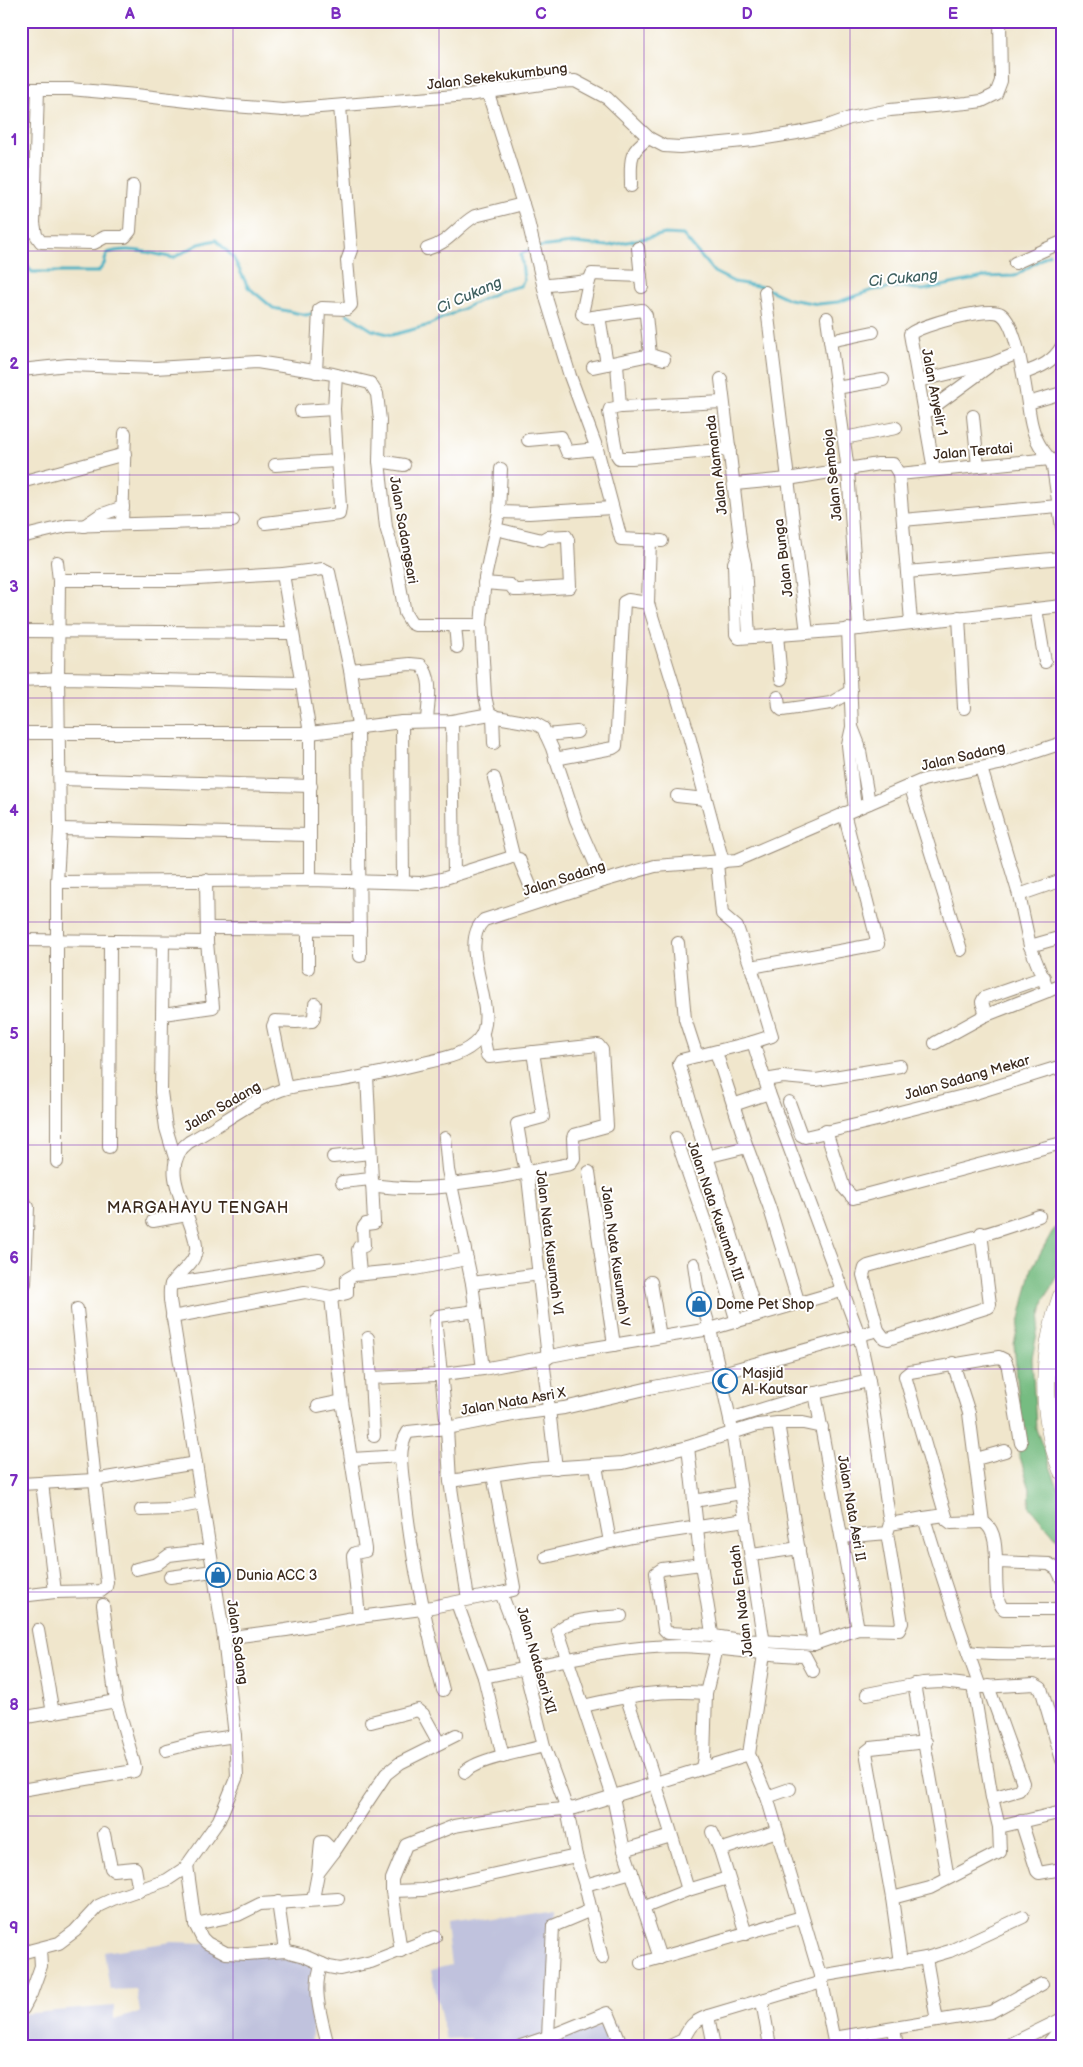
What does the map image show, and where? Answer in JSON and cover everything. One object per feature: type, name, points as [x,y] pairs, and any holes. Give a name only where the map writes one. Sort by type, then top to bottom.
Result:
[{"type":"highway","points":[[1062,1296],[1050,1336],[1046,1383],[1050,1427],[1062,1470]]},
{"type":"highway","points":[[1062,1317],[1052,1367],[1054,1410],[1062,1448]]},
{"type":"street","name":"Jalan Sekekukumbung","points":[[21,89],[136,95],[283,110],[488,93],[554,82],[575,82],[607,98],[649,138],[664,146],[680,147],[754,140],[813,130],[850,118],[890,110],[982,101],[996,94],[1001,82],[1000,21]]},
{"type":"street","points":[[38,89],[34,223],[36,235],[41,242],[94,243],[105,237],[125,236],[130,231],[133,186]]},
{"type":"street","points":[[488,93],[523,204],[547,301],[570,376],[597,449],[621,539],[656,541],[648,604],[688,732],[705,798],[720,862],[722,914],[736,926],[772,1034],[771,1037],[681,1060],[679,1064],[706,1157],[729,1223],[757,1315]]},
{"type":"street","points":[[316,372],[318,313],[322,308],[347,309],[351,304],[347,261],[351,250],[340,106]]},
{"type":"street","points":[[631,186],[631,158],[634,149],[649,138]]},
{"type":"street","points":[[427,249],[447,240],[468,220],[475,216],[523,204]]},
{"type":"street","points":[[1015,263],[1062,242]]},
{"type":"street","points":[[638,248],[641,282],[594,274],[589,281],[582,314],[586,318],[642,310],[646,315],[650,355]]},
{"type":"street","points":[[549,285],[589,281]]},
{"type":"street","name":"Jalan Bunga","points":[[765,292],[807,633]]},
{"type":"street","name":"Jalan Anyelir 1","points":[[934,470],[911,333],[922,327],[963,316],[996,312],[1006,319],[1018,353]]},
{"type":"street","points":[[599,316],[612,364],[617,455],[620,458],[632,458],[730,449]]},
{"type":"street","name":"Jalan Semboja","points":[[827,318],[848,470],[854,629],[851,691],[852,726]]},
{"type":"street","points":[[830,341],[873,332]]},
{"type":"street","points":[[1024,373],[1049,362],[1056,357],[1062,346]]},
{"type":"street","points":[[918,381],[994,363],[1018,353],[1024,373],[1034,432],[1038,444],[1053,466],[1062,527]]},
{"type":"street","points":[[594,367],[650,355],[664,359]]},
{"type":"street","name":"Jalan Sadangsari","points":[[21,370],[68,365],[155,368],[257,362],[367,382],[374,387],[377,394],[380,420],[378,461],[383,513],[395,558],[404,613],[411,623],[415,625],[481,626]]},
{"type":"street","points":[[924,414],[994,363]]},
{"type":"street","points":[[265,523],[339,514],[334,409],[336,375]]},
{"type":"street","name":"Jalan Alamanda","points":[[721,379],[741,547],[745,564],[743,637],[777,635]]},
{"type":"street","points":[[836,388],[884,380]]},
{"type":"street","points":[[1028,403],[1062,392]]},
{"type":"street","points":[[614,409],[723,402]]},
{"type":"street","points":[[301,411],[334,409]]},
{"type":"street","points":[[974,416],[978,466]]},
{"type":"street","points":[[844,438],[896,428]]},
{"type":"street","points":[[122,524],[125,433]]},
{"type":"street","points":[[528,440],[561,437],[567,452],[597,449]]},
{"type":"street","points":[[21,482],[125,454]]},
{"type":"street","name":"Jalan Teratai","points":[[899,474],[1050,459]]},
{"type":"street","points":[[275,465],[336,461]]},
{"type":"street","points":[[378,461],[404,465]]},
{"type":"street","points":[[735,484],[788,480],[890,463],[896,466],[899,474],[911,622]]},
{"type":"street","points":[[494,743],[492,715],[485,696],[481,626],[484,583],[499,512],[501,469]]},
{"type":"street","points":[[903,520],[1058,506]]},
{"type":"street","points":[[84,526],[100,515],[123,507]]},
{"type":"street","points":[[499,512],[529,513],[612,508]]},
{"type":"street","points":[[21,537],[67,526],[233,521]]},
{"type":"street","points":[[484,583],[510,585],[514,590],[570,587],[568,540],[566,536],[547,537],[542,540],[496,529]]},
{"type":"street","points":[[907,572],[1062,558]]},
{"type":"street","points":[[57,562],[59,580],[60,779],[57,1162]]},
{"type":"street","points":[[59,580],[180,580],[283,574],[325,568],[329,572],[350,670],[358,726],[360,956]]},
{"type":"street","points":[[283,574],[310,733],[310,880]]},
{"type":"street","points":[[555,759],[616,746],[624,602],[628,600],[648,604]]},
{"type":"street","points":[[780,678],[777,635],[854,629],[1062,606]]},
{"type":"street","points":[[1036,609],[1045,662]]},
{"type":"street","points":[[959,617],[964,708]]},
{"type":"street","points":[[455,626],[457,647]]},
{"type":"street","points":[[21,631],[292,633]]},
{"type":"street","points":[[350,670],[410,664],[421,665],[428,674],[429,681],[427,720]]},
{"type":"street","points":[[21,680],[58,678],[300,683]]},
{"type":"street","points":[[778,697],[779,707],[782,710],[831,704],[851,691]]},
{"type":"street","points":[[21,733],[310,733],[358,726],[427,720],[452,721],[492,715],[540,725],[546,735],[576,820],[602,881]]},
{"type":"street","points":[[452,721],[454,875]]},
{"type":"street","points":[[402,722],[403,882]]},
{"type":"street","points":[[852,726],[859,745],[869,803]]},
{"type":"street","points":[[751,967],[878,944],[850,811],[848,745],[852,726]]},
{"type":"street","points":[[546,735],[577,732]]},
{"type":"street","name":"Jalan Sadang","points":[[175,1158],[178,1151],[188,1142],[286,1088],[367,1075],[453,1055],[470,1048],[483,1035],[485,1017],[474,942],[477,929],[484,920],[602,881],[655,866],[737,860],[923,780],[981,768],[1062,743]]},
{"type":"street","points":[[981,768],[1018,895],[1030,946],[1048,991]]},
{"type":"street","points":[[58,882],[206,880],[432,881],[509,858],[513,855],[494,778]]},
{"type":"street","points":[[60,779],[311,786]]},
{"type":"street","points":[[910,785],[962,950]]},
{"type":"street","points":[[677,796],[705,798]]},
{"type":"street","points":[[60,829],[310,835]]},
{"type":"street","points":[[519,859],[537,902]]},
{"type":"street","points":[[163,1014],[213,1013],[207,942],[206,880]]},
{"type":"street","points":[[1018,895],[1062,880]]},
{"type":"street","points":[[208,928],[360,929]]},
{"type":"street","points":[[308,929],[308,968]]},
{"type":"street","points":[[1030,946],[1062,937]]},
{"type":"street","points":[[21,940],[207,942]]},
{"type":"street","points":[[109,1147],[110,942]]},
{"type":"street","points":[[163,942],[161,1092],[166,1128],[175,1158],[174,1176],[194,1237],[196,1253],[171,1284]]},
{"type":"street","points":[[678,944],[685,1019],[697,1056]]},
{"type":"street","points":[[986,1015],[982,1002],[984,998],[1044,977]]},
{"type":"street","points":[[935,1043],[986,1015],[1062,985]]},
{"type":"street","points":[[286,1088],[273,1026],[275,1021],[296,1022],[312,1020],[316,1004]]},
{"type":"street","points":[[342,1182],[372,1182],[395,1188],[434,1188],[570,1164],[574,1158],[574,1134],[607,1126],[602,1050],[599,1046],[596,1044],[488,1056],[483,1035]]},
{"type":"street","points":[[753,1042],[769,1093],[841,1291],[859,1335],[869,1381],[901,1627],[896,1631],[858,1629],[814,1644],[764,1647]]},
{"type":"street","name":"Jalan Nata Kusumah VI","points":[[533,1052],[542,1117],[518,1123],[518,1131],[527,1172],[540,1274],[548,1410],[556,1468]]},
{"type":"street","points":[[716,1052],[732,1105],[769,1206],[799,1304]]},
{"type":"street","points":[[765,1080],[783,1077],[816,1080],[900,1066]]},
{"type":"street","name":"Jalan Sadang Mekar","points":[[789,1102],[801,1135],[805,1136],[881,1119],[896,1113],[975,1093],[1062,1066]]},
{"type":"street","points":[[360,1274],[358,1247],[364,1245],[363,1228],[366,1224],[374,1223],[367,1075]]},
{"type":"street","points":[[732,1105],[769,1093]]},
{"type":"street","points":[[826,1132],[844,1188],[853,1198],[1062,1143]]},
{"type":"street","points":[[445,1138],[451,1185],[472,1283],[483,1369]]},
{"type":"street","name":"Jalan Nata Kusumah III","points":[[676,1138],[719,1262],[736,1322]]},
{"type":"street","points":[[706,1157],[747,1147]]},
{"type":"street","points":[[333,1157],[370,1153]]},
{"type":"street","name":"Jalan Nata Kusumah V","points":[[589,1172],[614,1345]]},
{"type":"street","points":[[21,1203],[28,1207],[25,1283],[21,1290]]},
{"type":"street","points":[[153,1221],[187,1215]]},
{"type":"street","points":[[981,1234],[989,1308],[888,1339],[884,1338],[878,1330],[864,1275],[865,1268],[1039,1216]]},
{"type":"street","points":[[172,1316],[305,1292],[331,1297],[346,1294],[348,1279],[360,1274],[408,1270],[467,1259]]},
{"type":"street","points":[[171,1284],[320,1260]]},
{"type":"street","name":"Jalan Nata Endah","points":[[694,1264],[696,1285],[710,1329],[730,1418],[752,1555],[764,1647],[748,1754]]},
{"type":"street","points":[[472,1283],[540,1274]]},
{"type":"street","points":[[650,1282],[660,1337]]},
{"type":"street","name":"Jalan Sadang","points":[[21,1954],[59,1943],[69,1936],[98,1906],[113,1898],[167,1880],[187,1865],[219,1820],[236,1780],[238,1771],[224,1638],[172,1316],[171,1284]]},
{"type":"street","points":[[371,1378],[442,1374],[483,1369],[710,1329],[841,1291]]},
{"type":"street","points":[[331,1297],[342,1402],[366,1549],[365,1551],[355,1553],[353,1556],[359,1617]]},
{"type":"street","points":[[21,1596],[101,1590],[106,1587],[107,1582],[94,1480],[77,1308]]},
{"type":"street","points":[[476,1311],[436,1317],[462,1601],[484,1677],[503,1757]]},
{"type":"street","name":"Jalan Nata Asri X","points":[[443,1690],[422,1609],[410,1539],[401,1456],[405,1436],[410,1431],[447,1428],[548,1410],[719,1374],[878,1330]]},
{"type":"street","points":[[368,1338],[374,1436]]},
{"type":"street","points":[[1021,1442],[1008,1368],[1004,1360],[999,1357],[910,1372],[904,1378],[945,1515],[951,1523],[983,1522],[990,1527],[997,1562],[997,1602],[1004,1609],[1055,1609],[1062,1606]]},
{"type":"street","points":[[954,1364],[968,1413],[976,1460],[983,1522]]},
{"type":"street","points":[[730,1418],[815,1393],[869,1381]]},
{"type":"street","name":"Jalan Nata Asri II","points":[[815,1393],[858,1629]]},
{"type":"street","points":[[318,1406],[342,1402]]},
{"type":"street","points":[[778,1423],[814,1644]]},
{"type":"street","points":[[450,1480],[532,1468],[623,1464],[757,1425],[803,1423],[822,1427]]},
{"type":"street","points":[[688,1446],[701,1564],[715,1642],[706,1694],[704,1758],[702,1767]]},
{"type":"street","points":[[976,1460],[1005,1451]]},
{"type":"street","points":[[352,1459],[401,1456]]},
{"type":"street","points":[[21,1484],[94,1480],[196,1463]]},
{"type":"street","points":[[596,1466],[610,1542]]},
{"type":"street","name":"Jalan Natasari XII","points":[[493,1475],[514,1587],[513,1590],[501,1593],[516,1632],[544,1746],[567,1809],[576,1856],[585,1885],[602,1958]]},
{"type":"street","points":[[42,1483],[55,1592]]},
{"type":"street","points":[[694,1501],[741,1493]]},
{"type":"street","points":[[141,1510],[170,1509],[202,1503]]},
{"type":"street","points":[[842,1538],[889,1529],[924,1518],[945,1515]]},
{"type":"street","points":[[924,1518],[953,1604],[960,1631],[981,1686],[1023,1783],[1019,1790],[992,1798]]},
{"type":"street","points":[[546,1556],[610,1542],[745,1520]]},
{"type":"street","points":[[752,1555],[799,1548]]},
{"type":"street","points":[[136,1569],[157,1564],[169,1555],[210,1550]]},
{"type":"street","points":[[997,1562],[1049,1564],[1057,1569],[1062,1579]]},
{"type":"street","points":[[701,1564],[662,1569],[656,1573],[664,1629],[668,1633],[715,1642],[764,1647],[805,1656],[813,1671]]},
{"type":"street","points":[[170,1576],[213,1571]]},
{"type":"street","points":[[224,1638],[422,1609],[501,1593]]},
{"type":"street","points":[[22,1788],[134,1772],[135,1768],[116,1701],[104,1606]]},
{"type":"street","points":[[622,1616],[571,1623],[562,1626],[558,1631],[613,1797],[624,1850],[645,1907],[660,1958]]},
{"type":"street","points":[[38,1630],[53,1713]]},
{"type":"street","points":[[484,1677],[566,1659],[646,1648],[715,1642]]},
{"type":"street","points":[[968,1652],[993,1655],[1035,1655],[1062,1652]]},
{"type":"street","points":[[868,1694],[914,1684],[942,1682],[981,1686],[1034,1684],[1041,1688],[1062,1760]]},
{"type":"street","points":[[914,1684],[926,1742],[948,1878]]},
{"type":"street","points":[[892,1898],[930,1888],[1000,1852],[999,1827],[992,1798],[981,1686]]},
{"type":"street","points":[[583,1706],[626,1696],[677,1690],[706,1694]]},
{"type":"street","points":[[626,1696],[656,1783],[670,1836],[688,1890]]},
{"type":"street","points":[[21,1718],[116,1701]]},
{"type":"street","points":[[371,1722],[418,1710],[423,1714],[439,1743]]},
{"type":"street","points":[[313,1899],[318,1873],[386,1774],[400,1763],[456,1735]]},
{"type":"street","points":[[166,1750],[201,1741],[235,1736]]},
{"type":"street","points":[[901,1963],[892,1898],[866,1752],[871,1748],[926,1742]]},
{"type":"street","points":[[464,1772],[473,1766],[544,1746]]},
{"type":"street","points":[[401,1951],[392,1880],[406,1844],[454,1826],[567,1809],[613,1797],[702,1767],[748,1754],[767,1797],[821,1979],[835,2042],[894,2029],[991,2012],[1042,1984]]},
{"type":"street","points":[[767,1797],[790,1789]]},
{"type":"street","points":[[999,1827],[1062,1812]]},
{"type":"street","points":[[1021,1821],[1039,1873],[1062,1869]]},
{"type":"street","points":[[720,1850],[776,1831]]},
{"type":"street","points":[[712,1832],[720,1850],[746,1934]]},
{"type":"street","points":[[104,1834],[111,1868],[113,1870],[135,1868],[139,1890]]},
{"type":"street","points":[[624,1850],[670,1836]]},
{"type":"street","points":[[392,1891],[423,1890],[576,1856]]},
{"type":"street","points":[[187,1865],[195,1924],[202,1938],[207,1943],[226,1953],[247,1954],[285,1951],[340,1969],[371,1962],[434,1937]]},
{"type":"street","points":[[585,1885],[632,1872]]},
{"type":"street","points":[[645,1907],[688,1890],[728,1878]]},
{"type":"street","points":[[195,1924],[238,1915],[260,1904],[313,1899],[338,1899]]},
{"type":"street","points":[[278,1902],[285,1951]]},
{"type":"street","points":[[548,2037],[553,1926],[591,1910]]},
{"type":"street","points":[[641,1963],[802,1917]]},
{"type":"street","points":[[670,2046],[683,2040],[688,2028],[697,2020],[762,2001],[821,1979],[926,1958],[950,1951],[1023,1917]]},
{"type":"street","points":[[23,2009],[42,1966],[40,1950]]},
{"type":"street","points":[[926,1958],[937,2021]]},
{"type":"street","points":[[322,1964],[317,1976],[317,1991],[328,2046]]},
{"type":"street","points":[[762,2001],[770,2046]]},
{"type":"street","points":[[521,2046],[607,2013],[622,2046]]},
{"type":"street","points":[[708,2016],[714,2046]]},
{"type":"street","points":[[1007,2046],[1061,2020]]},
{"type":"street","points":[[1046,2046],[1056,2034],[1061,2020]]},
{"type":"street","points":[[894,2029],[897,2046]]},
{"type":"shaded area","points":[[556,1909],[548,2037],[615,2024],[622,2046],[472,2046],[470,2038],[446,2039],[431,1970],[451,1965],[446,1926]]},
{"type":"shaded area","points":[[172,1942],[206,1943],[224,1951],[284,1950],[318,1959],[311,2046],[21,2046],[21,2014],[114,2006],[114,2020],[140,2012],[136,1989],[110,1990],[104,1952]]},
{"type":"green space","points":[[1062,1220],[1062,1269],[1044,1300],[1032,1358],[1036,1429],[1062,1498],[1062,1545],[1029,1506],[1030,1489],[1019,1454],[1019,1401],[1014,1344],[1032,1268],[1052,1232]]},
{"type":"waterway","name":"Ci Cukang","points":[[539,247],[572,243],[608,246],[665,234],[683,235],[714,272],[734,282],[763,287],[789,299],[818,304],[838,302],[873,290],[902,287],[923,290],[984,277],[1015,276],[1049,254]]},
{"type":"waterway","name":"Ci Cukang","points":[[21,237],[24,239],[25,263],[32,272],[98,272],[104,264],[107,253],[132,250],[173,258],[199,244],[216,240],[233,257],[248,287],[273,308],[306,315],[315,313]]},
{"type":"waterway","name":"Ci Cukang","points":[[347,314],[372,330],[392,335],[426,326],[500,291],[520,286],[524,280],[521,254],[532,249]]},
{"type":"place","name":"Dome Pet Shop","points":[[699,1304]]},
{"type":"place","name":"Masjid Al-Kautsar","points":[[725,1381]]},
{"type":"place","name":"Dunia ACC 3","points":[[218,1575]]},
{"type":"district","name":"MARGAHAYU TENGAH","points":[[198,1207]]}]
